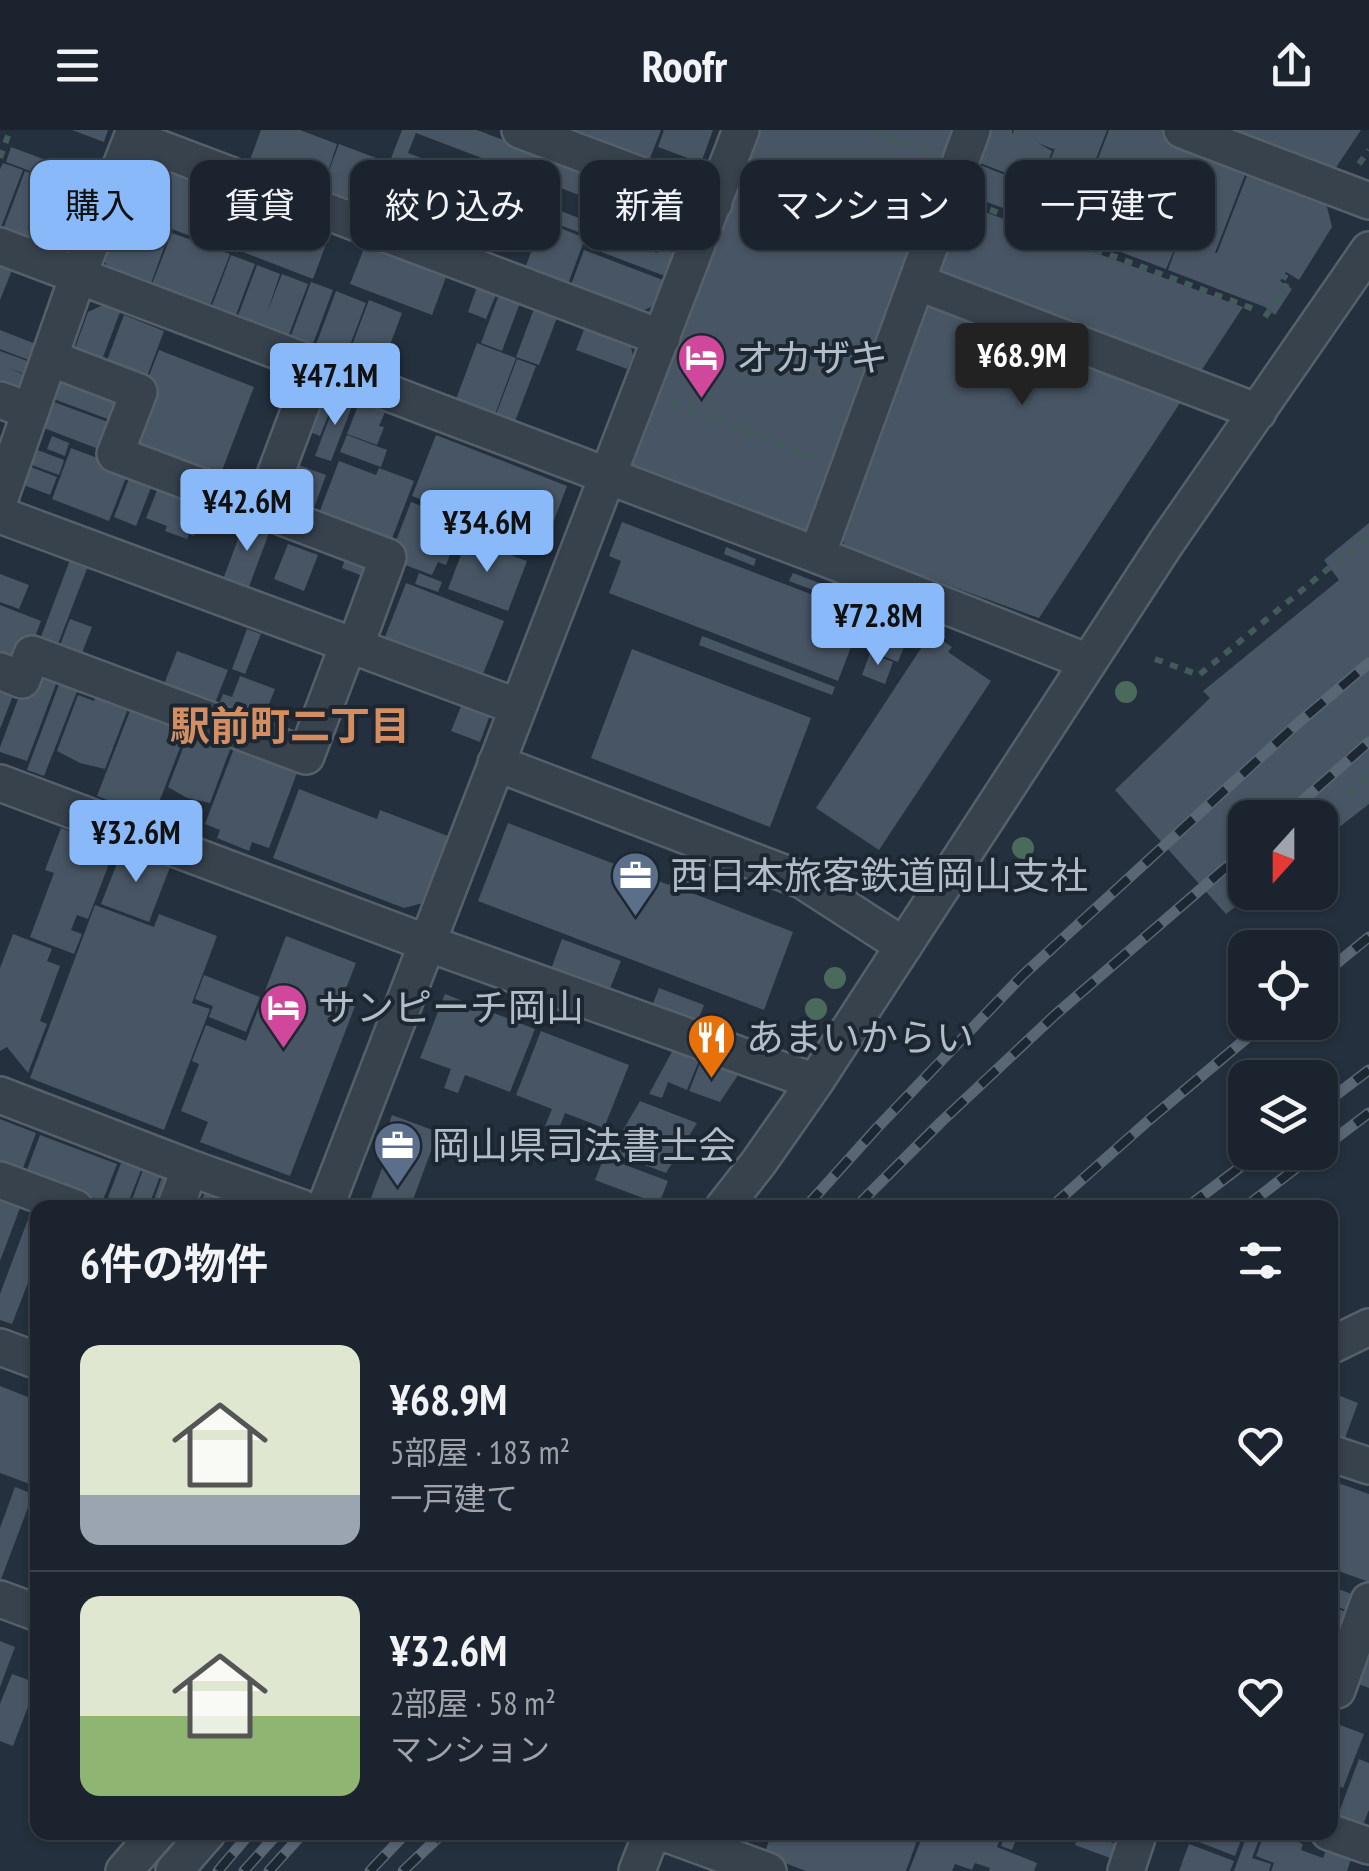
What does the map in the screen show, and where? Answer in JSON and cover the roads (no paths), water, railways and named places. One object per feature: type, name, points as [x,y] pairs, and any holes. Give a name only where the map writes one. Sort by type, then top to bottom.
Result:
[{"type":"street","points":[[520,130],[600,160]]},
{"type":"street","points":[[720,187],[742,130]]},
{"type":"street","points":[[1182,130],[1369,201]]},
{"type":"street","points":[[0,498],[15,406],[50,358],[133,134],[662,338]]},
{"type":"street","points":[[0,246],[817,555],[1088,662]]},
{"type":"street","points":[[328,1200],[696,250]]},
{"type":"street","points":[[817,555],[929,250]]},
{"type":"street","points":[[729,1200],[815,1082],[1166,543],[1369,250]]},
{"type":"street","points":[[917,282],[1258,412]]},
{"type":"street","points":[[0,672],[22,680],[32,654],[306,756],[388,558],[115,454],[139,392],[50,358]]},
{"type":"street","points":[[262,510],[316,366]]},
{"type":"street","points":[[0,515],[518,708]]},
{"type":"street","points":[[496,763],[802,880],[904,946]]},
{"type":"street","points":[[0,783],[427,944],[815,1082]]},
{"type":"street","points":[[0,1095],[280,1200]]},
{"type":"street","points":[[178,1200],[190,1168]]},
{"type":"street","points":[[0,1180],[53,1200]]},
{"type":"street","points":[[1338,1342],[1369,1327]]},
{"type":"street","points":[[0,1347],[30,1357]]},
{"type":"street","points":[[1338,1456],[1369,1466]]},
{"type":"street","points":[[0,1599],[30,1610]]},
{"type":"street","points":[[1345,1692],[1369,1602]]},
{"type":"street","points":[[1338,1835],[1369,1846]]},
{"type":"street","points":[[124,1871],[151,1840]]},
{"type":"street","points":[[174,1871],[201,1840]]},
{"type":"street","points":[[638,1871],[649,1840]]},
{"type":"street","points":[[684,1840],[768,1871]]},
{"type":"street","points":[[1126,1871],[1136,1840]]},
{"type":"railway","points":[[812,1200],[1023,975],[1369,663]]},
{"type":"railway","points":[[1303,800],[1369,742]]},
{"type":"railway","points":[[863,1200],[1055,1015],[1228,866]]},
{"type":"railway","points":[[1338,962],[1369,937]]},
{"type":"railway","points":[[1059,1200],[1245,1040]]},
{"type":"railway","points":[[1338,1093],[1369,1070]]},
{"type":"railway","points":[[1338,1136],[1369,1113]]},
{"type":"railway","points":[[1197,1200],[1236,1170]]},
{"type":"railway","points":[[1254,1200],[1294,1170]]},
{"type":"railway","points":[[218,1871],[244,1840]]},
{"type":"railway","points":[[244,1871],[272,1840]]},
{"type":"railway","points":[[269,1871],[297,1840]]},
{"type":"railway","points":[[370,1871],[399,1840]]},
{"type":"railway","points":[[403,1871],[436,1840]]},
{"type":"place","name":"オカザキ","points":[[701,400]]},
{"type":"place","name":"西日本旅客鉄道岡山支社","points":[[635,918]]},
{"type":"place","name":"サンピーチ岡山","points":[[283,1050]]},
{"type":"place","name":"あまいからい","points":[[711,1080]]},
{"type":"place","name":"岡山県司法書士会","points":[[397,1188]]},
{"type":"district","name":"駅前町二丁目","points":[[290,726]]}]
